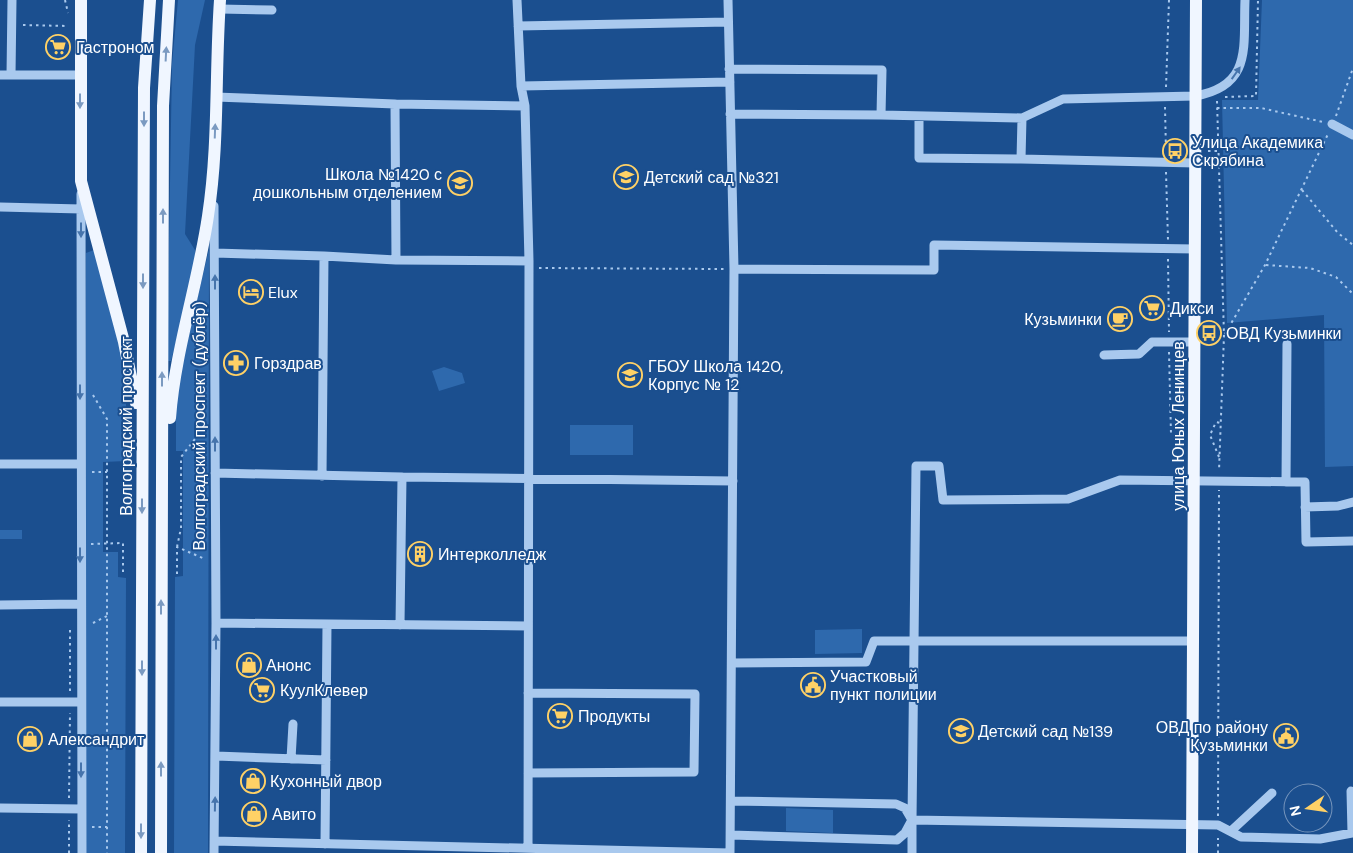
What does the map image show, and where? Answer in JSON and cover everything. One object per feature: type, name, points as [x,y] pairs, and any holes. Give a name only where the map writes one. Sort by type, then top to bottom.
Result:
[{"type":"main road","points":[[81,0],[81,181],[130,368],[142,457]]},
{"type":"main road","name":"Волгоградский проспект","points":[[141,853],[144,88],[150,0]]},
{"type":"main road","points":[[161,853],[163,106],[169,0]]},
{"type":"main road","name":"улица Юных Ленинцев","points":[[1192,853],[1196,0]]},
{"type":"main road","name":"Волгоградский проспект (дублёр)","points":[[213,179],[220,4]]},
{"type":"main road","points":[[162,498],[175,372],[201,256],[213,179]]},
{"type":"street","points":[[11,75],[12,0]]},
{"type":"street","points":[[517,0],[521,86],[525,106],[529,264],[528,850]]},
{"type":"street","points":[[214,841],[528,850],[730,853],[734,269],[728,0]]},
{"type":"street","points":[[730,114],[1022,118],[1063,99],[1195,96],[1206,94],[1224,86],[1234,77],[1242,64],[1245,0]]},
{"type":"street","points":[[220,4],[272,10]]},
{"type":"street","points":[[518,26],[728,22]]},
{"type":"street","points":[[729,69],[882,70],[880,115]]},
{"type":"street","points":[[0,75],[80,75]]},
{"type":"street","points":[[521,86],[730,82]]},
{"type":"street","points":[[216,97],[396,104],[525,106]]},
{"type":"street","points":[[396,104],[396,260]]},
{"type":"street","points":[[919,116],[919,158],[1195,163]]},
{"type":"street","points":[[1021,159],[1022,118]]},
{"type":"street","points":[[1332,124],[1353,135]]},
{"type":"street","name":"Волгоградский проспект (дублёр)","points":[[213,179],[216,623],[214,853]]},
{"type":"street","points":[[81,181],[80,604],[82,853]]},
{"type":"street","points":[[0,207],[81,210]]},
{"type":"street","points":[[734,269],[934,270],[934,245],[1195,249]]},
{"type":"street","points":[[215,254],[529,264]]},
{"type":"street","points":[[322,476],[324,256]]},
{"type":"street","points":[[1104,355],[1139,354],[1152,342],[1195,342]]},
{"type":"street","points":[[1286,482],[1287,344]]},
{"type":"street","points":[[0,464],[80,464]]},
{"type":"street","points":[[912,853],[916,466],[939,466],[944,500],[1068,499],[1120,480],[1305,482],[1306,542],[1353,542]]},
{"type":"street","points":[[215,473],[529,480],[732,481]]},
{"type":"street","points":[[400,625],[402,478]]},
{"type":"street","points":[[1305,506],[1338,506],[1353,502]]},
{"type":"street","points":[[0,606],[80,604]]},
{"type":"street","points":[[216,623],[528,626]]},
{"type":"street","points":[[325,844],[327,625]]},
{"type":"street","points":[[732,663],[866,662],[874,640],[1193,642]]},
{"type":"street","points":[[528,692],[694,694],[694,772],[528,773]]},
{"type":"street","points":[[0,702],[81,702]]},
{"type":"street","points":[[291,759],[293,724]]},
{"type":"street","points":[[216,756],[326,760]]},
{"type":"street","points":[[912,820],[1218,825],[1241,838],[1320,839],[1353,833],[1351,792]]},
{"type":"street","points":[[1231,831],[1272,793]]},
{"type":"street","points":[[731,802],[896,804],[904,808],[912,820]]},
{"type":"street","points":[[0,808],[82,809]]},
{"type":"street","points":[[731,835],[897,840],[905,833],[912,820]]},
{"type":"path","points":[[1169,0],[1166,162],[1171,434]]},
{"type":"path","points":[[12,25],[70,26]]},
{"type":"path","points":[[1224,335],[1265,265],[1302,190],[1332,124],[1353,68]]},
{"type":"path","points":[[1349,79],[1353,75]]},
{"type":"path","points":[[1217,108],[1261,108],[1332,124]]},
{"type":"path","points":[[1302,190],[1338,233],[1353,246]]},
{"type":"path","points":[[529,264],[734,269]]},
{"type":"path","points":[[1265,265],[1310,268],[1336,277],[1353,294]]},
{"type":"path","points":[[80,388],[96,396],[107,419],[107,853]]},
{"type":"path","points":[[1220,459],[1210,435],[1216,422],[1221,423]]},
{"type":"path","points":[[177,574],[177,547],[181,528],[181,457],[204,426],[209,426]]},
{"type":"path","points":[[80,544],[123,543],[123,575]]},
{"type":"path","points":[[177,547],[208,560]]},
{"type":"shaded area","points":[[178,0],[205,0],[195,45],[185,234],[195,250],[195,268],[171,361],[167,361],[172,64]]},
{"type":"shaded area","points":[[1262,0],[1353,0],[1353,466],[1325,467],[1324,315],[1227,323],[1222,100],[1258,100]]},
{"type":"shaded area","points":[[209,249],[208,853],[174,853],[175,577],[183,576],[183,451],[176,451],[176,389]]},
{"type":"shaded area","points":[[94,250],[123,354],[126,378],[126,461],[103,462],[103,552],[118,552],[118,577],[126,578],[125,853],[85,853],[86,253]]},
{"type":"shaded area","points":[[444,367],[462,373],[465,383],[439,391],[432,371]]},
{"type":"shaded area","points":[[570,425],[633,425],[633,455],[570,455]]},
{"type":"shaded area","points":[[0,530],[22,530],[22,539],[0,539]]},
{"type":"shaded area","points":[[862,629],[862,653],[815,654],[815,630]]},
{"type":"shaded area","points":[[786,808],[833,810],[833,833],[786,831]]},
{"type":"place","name":"Гастроном","points":[[58,47]]},
{"type":"place","name":"Улица Академика Скрябина","points":[[1175,151]]},
{"type":"place","name":"Детский сад №321","points":[[626,177]]},
{"type":"place","name":"Школа №1420 с дошкольным отделением","points":[[460,183]]},
{"type":"place","name":"Elux","points":[[251,292]]},
{"type":"place","name":"Дикси","points":[[1152,308]]},
{"type":"place","name":"Кузьминки","points":[[1120,319]]},
{"type":"place","name":"ОВД Кузьминки","points":[[1209,333]]},
{"type":"place","name":"Горздрав","points":[[236,363]]},
{"type":"place","name":"ГБОУ Школа 1420, Корпус № 12","points":[[630,375]]},
{"type":"place","name":"Интерколледж","points":[[420,554]]},
{"type":"place","name":"Анонс","points":[[249,665]]},
{"type":"place","name":"Участковый пункт полиции","points":[[813,685]]},
{"type":"place","name":"КуулКлевер","points":[[262,690]]},
{"type":"place","name":"Продукты","points":[[560,716]]},
{"type":"place","name":"Детский сад №139","points":[[961,731]]},
{"type":"place","name":"ОВД по району Кузьминки","points":[[1286,736]]},
{"type":"place","name":"Александрит","points":[[30,739]]},
{"type":"place","name":"Кухонный двор","points":[[253,781]]},
{"type":"place","name":"Авито","points":[[254,814]]}]
